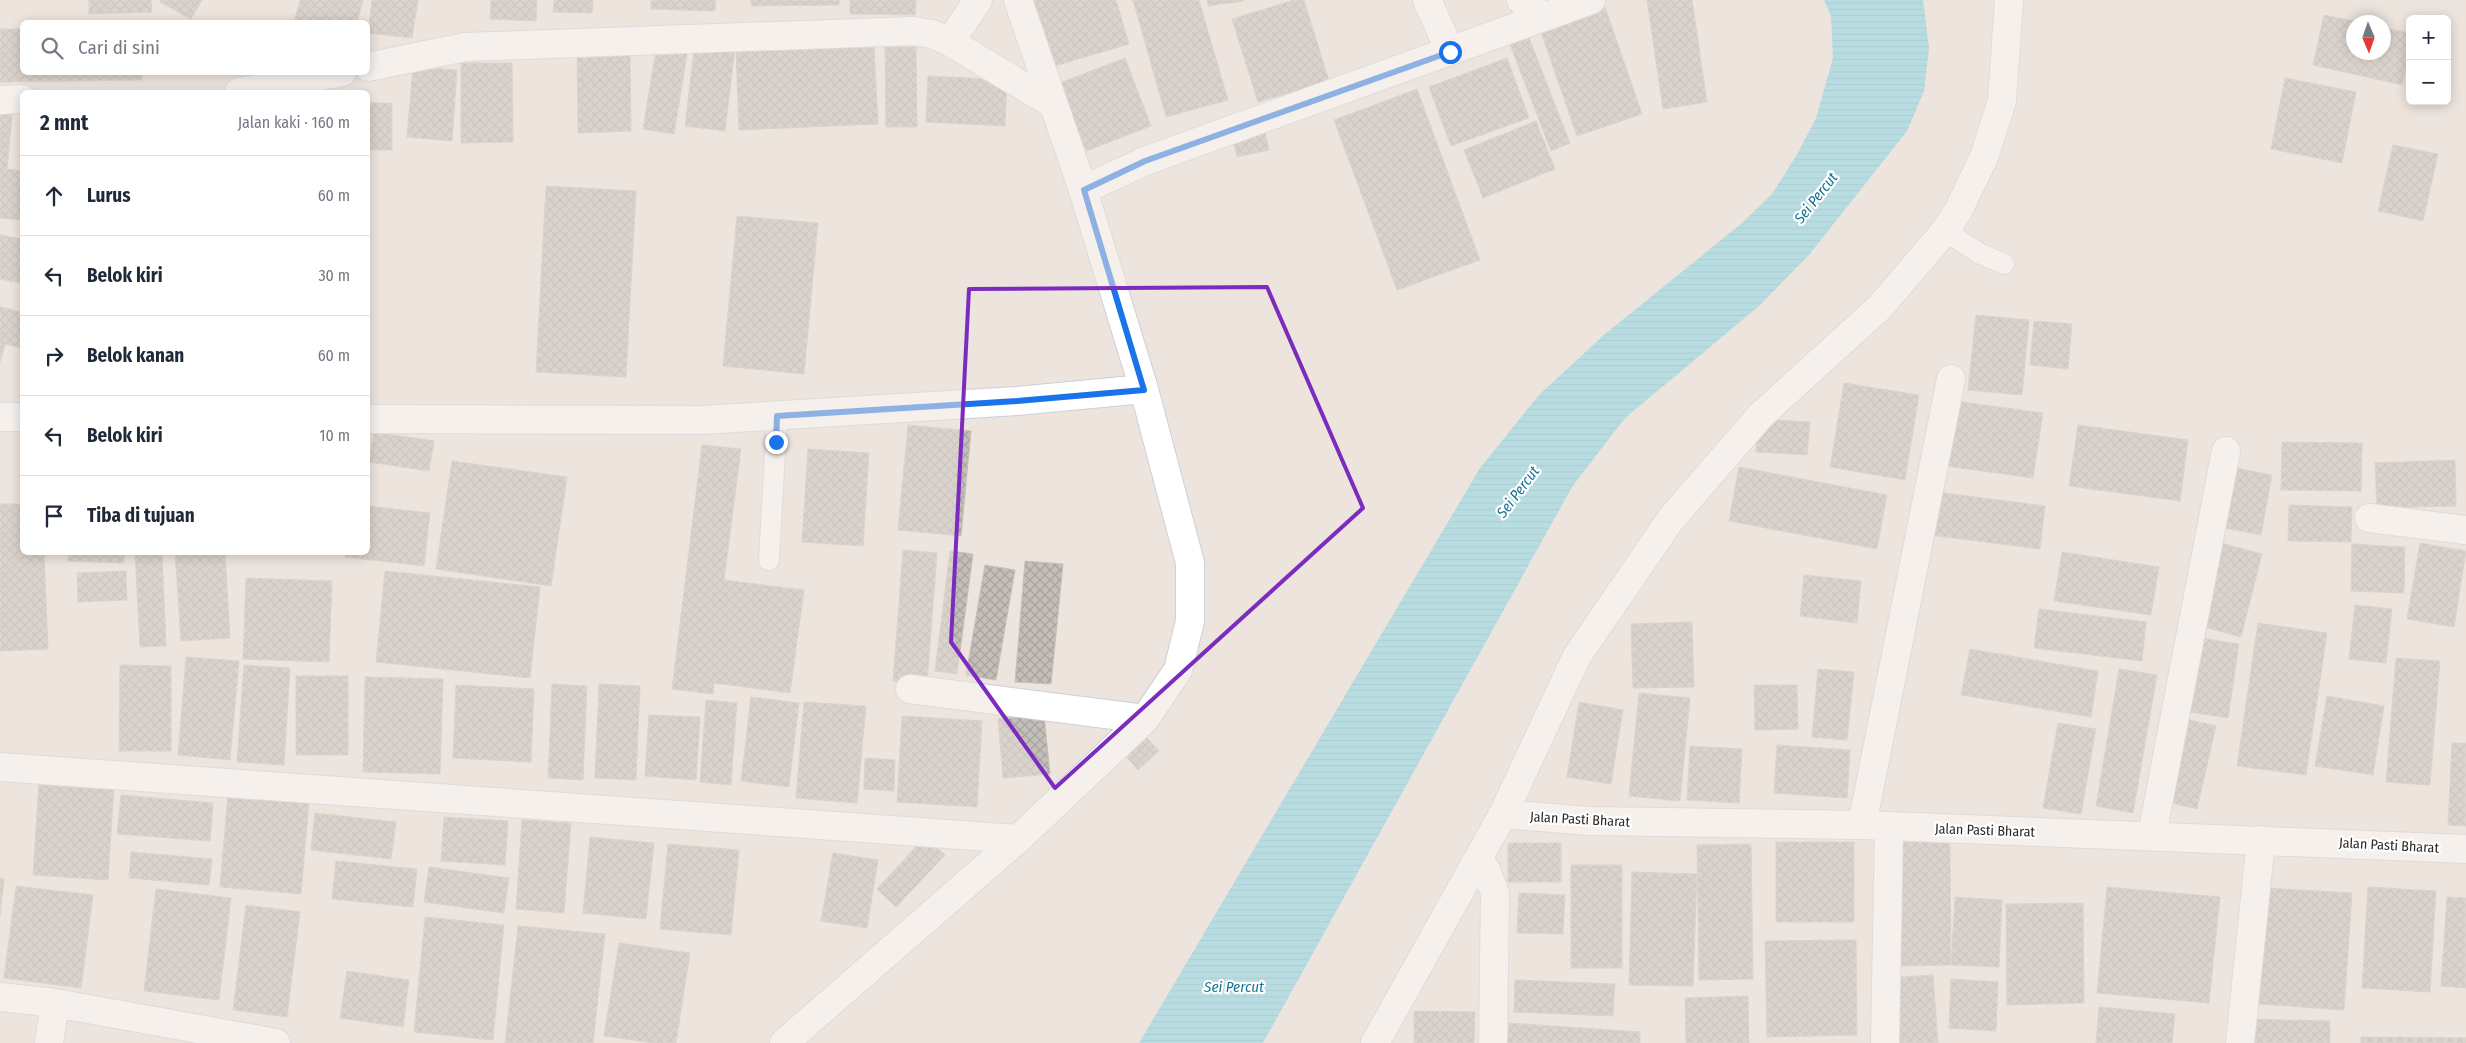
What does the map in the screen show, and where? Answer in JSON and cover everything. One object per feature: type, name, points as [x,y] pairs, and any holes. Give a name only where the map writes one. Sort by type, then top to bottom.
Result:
[{"type":"street","points":[[950,42],[978,0]]},
{"type":"street","points":[[784,1043],[1018,839],[1145,720],[1178,670],[1190,621],[1190,563],[1144,390],[1084,190],[1018,0]]},
{"type":"street","points":[[1427,0],[1450,52]]},
{"type":"street","points":[[1521,0],[1544,17]]},
{"type":"street","points":[[1084,190],[1145,161],[1592,0]]},
{"type":"street","points":[[1374,1043],[1478,862],[1503,814],[1576,656],[1671,519],[1760,416],[1880,307],[1945,231],[1958,211],[1984,157],[2002,101],[2009,0]]},
{"type":"street","points":[[370,67],[465,47],[913,31],[932,34],[950,42],[1053,104]]},
{"type":"street","points":[[249,90],[327,75]]},
{"type":"street","points":[[0,100],[20,100]]},
{"type":"street","points":[[1862,825],[1951,379]]},
{"type":"street","points":[[370,419],[702,420],[1017,401],[1144,390]]},
{"type":"street","points":[[0,417],[20,417]]},
{"type":"street","points":[[2152,836],[2226,451]]},
{"type":"street","points":[[2369,518],[2466,530]]},
{"type":"street","points":[[910,689],[1145,720]]},
{"type":"street","points":[[0,767],[1018,839]]},
{"type":"street","name":"Jalan Pasti Bharat","points":[[1503,814],[1590,821],[1862,825],[2466,849]]},
{"type":"street","points":[[1885,1043],[1889,827]]},
{"type":"street","points":[[2240,1043],[2261,840]]},
{"type":"street","points":[[1478,862],[1486,870],[1495,893],[1493,1043]]},
{"type":"street","points":[[0,997],[55,1003],[276,1043]]},
{"type":"street","points":[[49,1043],[55,1003]]},
{"type":"lane","points":[[1945,231],[1979,253],[2004,264]]},
{"type":"lane","points":[[769,560],[777,416]]},
{"type":"highlighted area","points":[[1267,287],[1363,508],[1055,788],[951,642],[969,289]]},
{"type":"water","name":"Sei Percut","points":[[1824,0],[1923,0],[1929,48],[1924,91],[1907,131],[1809,255],[1759,306],[1625,418],[1572,487],[1263,1043],[1139,1043],[1480,468],[1539,395],[1605,334],[1741,224],[1772,194],[1796,156],[1816,118],[1833,58],[1831,16]]},
{"type":"building","points":[[89,0],[151,0],[152,12],[89,14]]},
{"type":"building","points":[[161,0],[202,0],[191,19],[160,2]]},
{"type":"building","points":[[300,0],[363,0],[358,20],[295,20]]},
{"type":"building","points":[[372,0],[418,0],[412,38],[370,33]]},
{"type":"building","points":[[491,0],[537,0],[536,21],[490,19]]},
{"type":"building","points":[[554,0],[593,0],[592,13],[553,12]]},
{"type":"building","points":[[651,0],[716,0],[715,11],[651,9]]},
{"type":"building","points":[[751,0],[839,0],[839,5],[752,6]]},
{"type":"building","points":[[850,0],[916,0],[915,15],[850,14]]},
{"type":"building","points":[[1031,0],[1116,0],[1129,44],[1051,67]]},
{"type":"building","points":[[1133,0],[1199,0],[1228,100],[1166,117]]},
{"type":"building","points":[[1207,0],[1243,0],[1243,1],[1208,6]]},
{"type":"building","points":[[1294,0],[1304,0],[1329,81],[1258,102],[1232,19]]},
{"type":"building","points":[[1647,0],[1692,0],[1707,102],[1663,109]]},
{"type":"building","points":[[1605,7],[1642,114],[1577,136],[1540,29]]},
{"type":"building","points":[[2324,15],[2346,19],[2346,60],[2391,60],[2391,29],[2406,32],[2406,68],[2402,85],[2313,65]]},
{"type":"building","points":[[0,29],[20,29],[20,75],[142,75],[142,80],[0,82]]},
{"type":"building","points":[[1526,30],[1570,143],[1551,151],[1507,37]]},
{"type":"building","points":[[657,43],[688,48],[674,134],[643,129]]},
{"type":"building","points":[[695,43],[735,48],[725,131],[685,126]]},
{"type":"building","points":[[874,46],[878,124],[739,130],[736,51]]},
{"type":"building","points":[[885,47],[916,47],[917,127],[886,127]]},
{"type":"building","points":[[630,48],[631,131],[578,133],[577,49]]},
{"type":"building","points":[[1125,58],[1151,126],[1086,151],[1060,83]]},
{"type":"building","points":[[1507,58],[1529,118],[1451,146],[1429,87]]},
{"type":"building","points":[[461,63],[512,63],[513,142],[461,143]]},
{"type":"building","points":[[413,67],[457,70],[452,141],[407,137]]},
{"type":"building","points":[[928,76],[1007,80],[1005,126],[926,122]]},
{"type":"building","points":[[2285,78],[2356,92],[2342,163],[2271,149]]},
{"type":"building","points":[[1417,89],[1480,260],[1397,290],[1334,120]]},
{"type":"building","points":[[370,103],[392,103],[392,150],[370,150]]},
{"type":"building","points":[[0,105],[13,106],[7,169],[20,171],[20,220],[0,218]]},
{"type":"building","points":[[1536,121],[1555,169],[1483,198],[1464,150]]},
{"type":"building","points":[[1265,132],[1269,150],[1237,157],[1233,139]]},
{"type":"building","points":[[2393,145],[2438,154],[2423,221],[2378,211]]},
{"type":"building","points":[[546,186],[636,191],[626,377],[536,372]]},
{"type":"building","points":[[737,216],[818,223],[804,374],[723,366]]},
{"type":"building","points":[[0,235],[20,239],[20,283],[0,279]]},
{"type":"building","points":[[0,307],[20,312],[20,348],[5,344],[0,362]]},
{"type":"building","points":[[1976,315],[2029,320],[2022,395],[1968,390]]},
{"type":"building","points":[[2034,321],[2072,324],[2068,369],[2030,365]]},
{"type":"building","points":[[1844,383],[1919,395],[1905,480],[1830,467]]},
{"type":"building","points":[[1955,401],[2043,413],[2033,478],[1946,466]]},
{"type":"building","points":[[1758,419],[1810,422],[1807,455],[1756,452]]},
{"type":"building","points":[[908,425],[971,431],[961,536],[898,530]]},
{"type":"building","points":[[2078,425],[2188,440],[2180,501],[2069,486]]},
{"type":"building","points":[[374,432],[434,441],[429,471],[370,462]]},
{"type":"building","points":[[2282,442],[2362,443],[2361,491],[2281,490]]},
{"type":"building","points":[[702,445],[741,449],[724,580],[804,590],[790,693],[714,683],[713,694],[672,689]]},
{"type":"building","points":[[808,449],[869,453],[863,546],[802,542]]},
{"type":"building","points":[[2455,460],[2456,506],[2377,508],[2375,463]]},
{"type":"building","points":[[452,461],[567,477],[551,586],[436,569]]},
{"type":"building","points":[[2226,466],[2272,475],[2261,535],[2215,526]]},
{"type":"building","points":[[1739,467],[1887,495],[1877,549],[1729,521]]},
{"type":"building","points":[[1936,492],[2045,506],[2040,549],[1930,535]]},
{"type":"building","points":[[0,504],[20,504],[20,555],[44,555],[48,649],[0,651]]},
{"type":"building","points":[[2289,505],[2352,507],[2351,542],[2288,541]]},
{"type":"building","points":[[370,506],[430,513],[424,566],[345,557],[345,555],[370,555]]},
{"type":"building","points":[[2221,543],[2262,554],[2241,637],[2200,626]]},
{"type":"building","points":[[2420,543],[2466,551],[2454,627],[2407,619]]},
{"type":"building","points":[[2352,544],[2405,547],[2404,593],[2351,591]]},
{"type":"building","points":[[903,550],[937,553],[927,684],[893,681]]},
{"type":"building","points":[[950,551],[973,554],[957,674],[935,671]]},
{"type":"building","points":[[2062,552],[2159,567],[2151,615],[2054,601]]},
{"type":"building","points":[[69,555],[124,555],[124,563],[68,561]]},
{"type":"building","points":[[135,555],[162,555],[166,646],[140,647]]},
{"type":"building","points":[[175,555],[225,555],[230,638],[181,641]]},
{"type":"building","points":[[1025,561],[1063,564],[1051,684],[1015,682]]},
{"type":"building","points":[[985,565],[1015,570],[996,680],[966,675]]},
{"type":"building","points":[[126,571],[127,600],[78,602],[77,573]]},
{"type":"building","points":[[385,571],[540,587],[530,678],[376,662]]},
{"type":"building","points":[[1804,575],[1861,581],[1857,623],[1800,616]]},
{"type":"building","points":[[246,578],[332,581],[329,662],[243,659]]},
{"type":"building","points":[[2355,605],[2392,609],[2386,663],[2349,659]]},
{"type":"building","points":[[2039,609],[2146,622],[2142,661],[2034,648]]},
{"type":"building","points":[[1692,622],[1694,687],[1633,688],[1631,624]]},
{"type":"building","points":[[2258,623],[2327,633],[2306,775],[2237,766]]},
{"type":"building","points":[[2195,637],[2239,644],[2228,718],[2183,711]]},
{"type":"building","points":[[1970,649],[2098,671],[2091,717],[1961,695]]},
{"type":"building","points":[[186,657],[239,661],[230,760],[178,755]]},
{"type":"building","points":[[2396,658],[2440,661],[2430,785],[2386,782]]},
{"type":"building","points":[[120,665],[171,666],[171,751],[119,751]]},
{"type":"building","points":[[244,665],[290,668],[284,765],[237,762]]},
{"type":"building","points":[[1818,669],[1854,672],[1847,740],[1812,737]]},
{"type":"building","points":[[2119,669],[2157,675],[2133,813],[2096,806]]},
{"type":"building","points":[[296,676],[348,676],[348,755],[296,755]]},
{"type":"building","points":[[365,677],[443,679],[440,774],[363,772]]},
{"type":"building","points":[[552,684],[587,686],[583,780],[548,778]]},
{"type":"building","points":[[599,684],[640,686],[636,780],[595,778]]},
{"type":"building","points":[[456,685],[534,689],[531,762],[453,758]]},
{"type":"building","points":[[1754,685],[1797,685],[1798,729],[1755,730]]},
{"type":"building","points":[[1639,693],[1690,698],[1680,801],[1629,796]]},
{"type":"building","points":[[2327,696],[2384,706],[2373,775],[2315,766]]},
{"type":"building","points":[[751,697],[799,703],[789,787],[741,781]]},
{"type":"building","points":[[706,700],[737,703],[731,785],[700,782]]},
{"type":"building","points":[[804,702],[866,706],[857,803],[796,798]]},
{"type":"building","points":[[1579,702],[1623,710],[1611,784],[1567,777]]},
{"type":"building","points":[[649,715],[700,717],[696,780],[645,776]]},
{"type":"building","points":[[1044,715],[1050,774],[1003,778],[998,719]]},
{"type":"building","points":[[902,716],[982,721],[977,807],[897,802]]},
{"type":"building","points":[[2182,718],[2216,726],[2197,809],[2163,801]]},
{"type":"building","points":[[2058,723],[2096,729],[2081,814],[2043,808]]},
{"type":"building","points":[[1141,731],[1159,751],[1138,770],[1120,749]]},
{"type":"building","points":[[2452,743],[2466,743],[2466,826],[2448,825]]},
{"type":"building","points":[[1777,745],[1850,750],[1847,798],[1774,793]]},
{"type":"building","points":[[1690,746],[1742,749],[1739,803],[1687,800]]},
{"type":"building","points":[[865,758],[895,760],[894,791],[864,789]]},
{"type":"building","points":[[39,782],[114,787],[108,880],[33,875]]},
{"type":"building","points":[[228,794],[309,801],[301,894],[220,887]]},
{"type":"building","points":[[121,795],[213,803],[210,841],[117,834]]},
{"type":"building","points":[[315,813],[396,822],[391,859],[311,850]]},
{"type":"building","points":[[444,817],[508,821],[505,865],[441,861]]},
{"type":"building","points":[[522,820],[571,823],[564,913],[516,909]]},
{"type":"building","points":[[590,837],[654,843],[646,919],[583,913]]},
{"type":"building","points":[[925,837],[945,855],[896,907],[877,889]]},
{"type":"building","points":[[1776,842],[1854,842],[1854,922],[1776,922]]},
{"type":"building","points":[[1899,842],[1950,842],[1951,965],[1900,966]]},
{"type":"building","points":[[1508,843],[1561,843],[1561,882],[1508,882]]},
{"type":"building","points":[[668,844],[739,850],[731,935],[660,929]]},
{"type":"building","points":[[1751,844],[1753,979],[1699,980],[1697,845]]},
{"type":"building","points":[[131,852],[212,859],[209,885],[129,878]]},
{"type":"building","points":[[833,853],[878,860],[867,928],[821,921]]},
{"type":"building","points":[[336,861],[417,869],[413,907],[332,899]]},
{"type":"building","points":[[1571,865],[1622,865],[1622,968],[1571,968]]},
{"type":"building","points":[[429,867],[509,878],[504,913],[424,902]]},
{"type":"building","points":[[1632,872],[1697,874],[1693,986],[1629,985]]},
{"type":"building","points":[[0,878],[4,879],[0,917]]},
{"type":"building","points":[[16,886],[93,895],[81,988],[4,978]]},
{"type":"building","points":[[2107,887],[2220,897],[2209,1003],[2097,993]]},
{"type":"building","points":[[2368,887],[2436,891],[2430,992],[2362,988]]},
{"type":"building","points":[[2266,888],[2352,893],[2344,1010],[2259,1004]]},
{"type":"building","points":[[156,889],[231,898],[219,1000],[144,991]]},
{"type":"building","points":[[1519,893],[1565,895],[1563,934],[1517,933]]},
{"type":"building","points":[[1955,897],[2002,900],[1999,967],[1951,965]]},
{"type":"building","points":[[2447,897],[2466,898],[2466,988],[2441,986]]},
{"type":"building","points":[[2083,903],[2084,1003],[2007,1005],[2006,904]]},
{"type":"building","points":[[246,905],[300,912],[287,1017],[233,1010]]},
{"type":"building","points":[[425,917],[504,925],[493,1040],[414,1032]]},
{"type":"building","points":[[518,926],[605,934],[593,1043],[505,1043]]},
{"type":"building","points":[[1856,940],[1857,1035],[1767,1037],[1765,941]]},
{"type":"building","points":[[619,943],[690,953],[676,1043],[653,1043],[604,1036]]},
{"type":"building","points":[[347,971],[409,980],[403,1027],[340,1018]]},
{"type":"building","points":[[1933,975],[1938,1043],[1894,1043],[1890,978]]},
{"type":"building","points":[[1951,979],[1998,982],[1996,1031],[1949,1028]]},
{"type":"building","points":[[1515,980],[1615,984],[1613,1016],[1514,1012]]},
{"type":"building","points":[[1748,996],[1749,1043],[1686,1043],[1685,998]]},
{"type":"building","points":[[2099,1007],[2175,1014],[2172,1043],[2096,1043]]},
{"type":"building","points":[[1414,1011],[1475,1012],[1474,1043],[1414,1043]]},
{"type":"building","points":[[2243,1019],[2330,1021],[2330,1043],[2243,1043]]},
{"type":"building","points":[[1509,1023],[1640,1032],[1640,1043],[1507,1043]]},
{"type":"building","points":[[2361,1037],[2466,1038],[2466,1043],[2361,1043]]},
{"type":"route","points":[[776,442],[777,416],[1017,401],[1144,390],[1084,190],[1145,161],[1450,52]]}]
